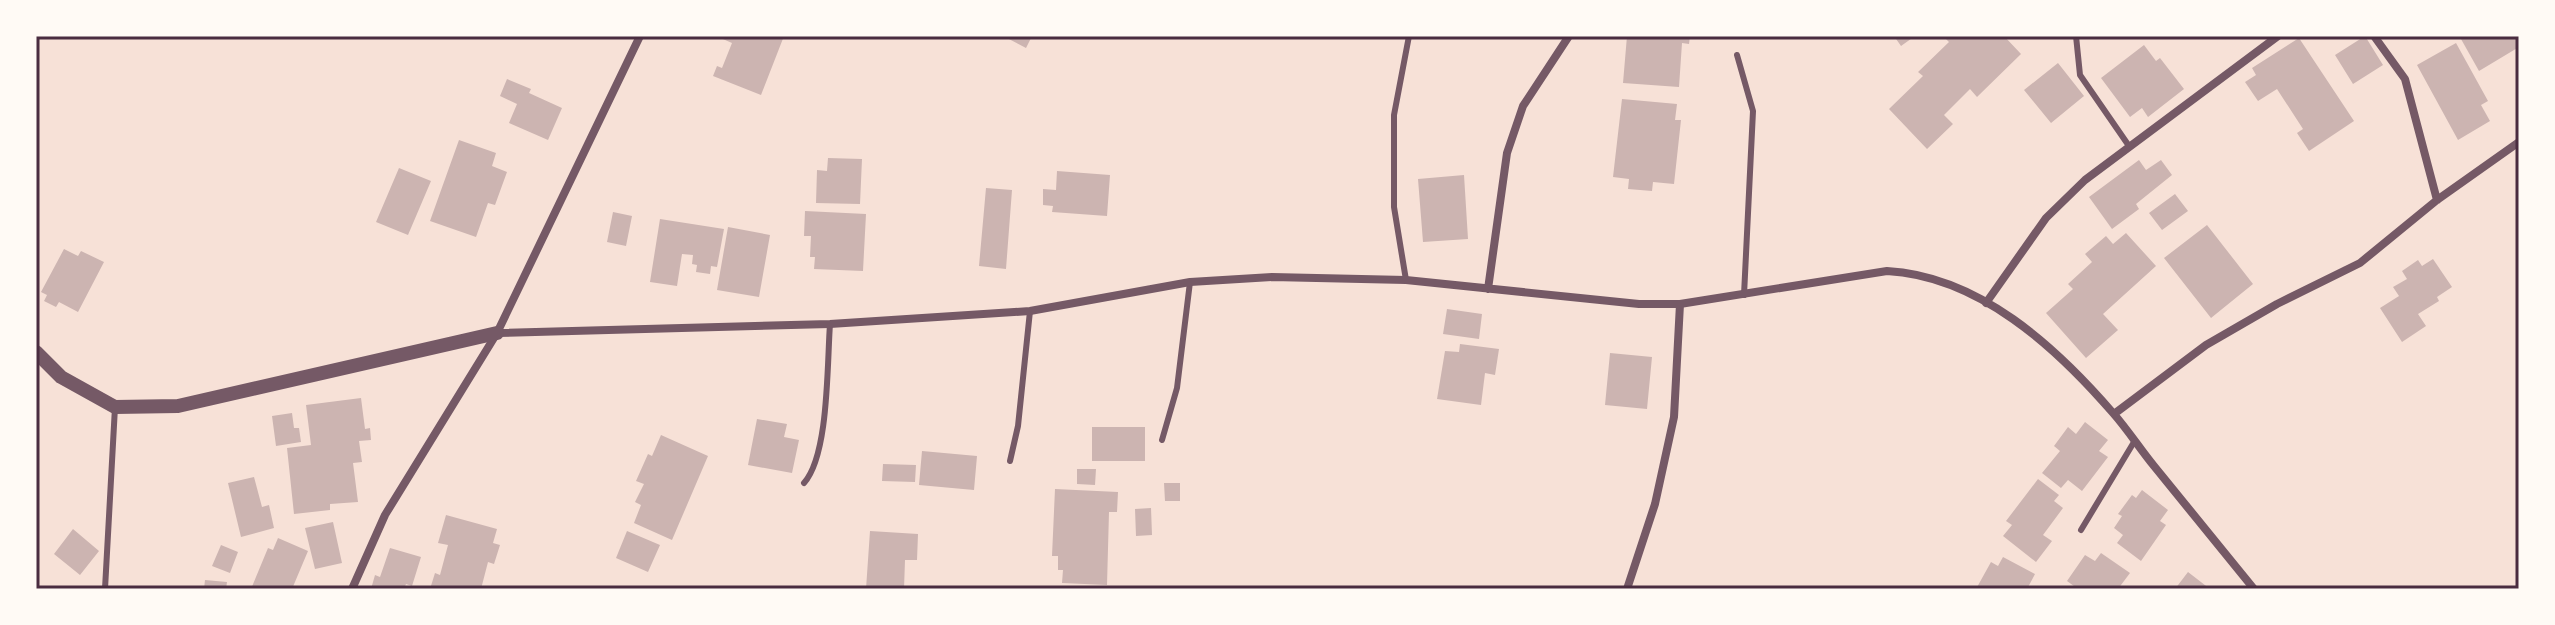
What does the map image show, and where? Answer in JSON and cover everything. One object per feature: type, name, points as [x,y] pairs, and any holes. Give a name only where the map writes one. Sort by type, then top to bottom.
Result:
[{"type":"street","points":[[352,589],[385,515],[497,333],[640,36]]},
{"type":"street","points":[[1488,289],[1507,153],[1523,106],[1569,36]]},
{"type":"street","points":[[1986,303],[2046,218],[2085,180],[2278,36]]},
{"type":"street","points":[[2374,36],[2405,79],[2437,200]]},
{"type":"street","points":[[2114,414],[2206,345],[2277,304],[2360,263],[2437,200],[2519,142]]},
{"type":"street","points":[[38,358],[61,377],[115,407],[178,406],[497,333],[830,324],[1030,311],[1190,282],[1272,277],[1406,280],[1639,304],[1680,304],[1887,271],[1915,272],[1986,303],[2019,323],[2054,353],[2114,414],[2254,589]]},
{"type":"street","points":[[1627,589],[1655,504],[1674,417],[1680,304]]},
{"type":"lane","points":[[1406,280],[1394,207],[1394,115],[1409,36]]},
{"type":"lane","points":[[2076,36],[2080,75],[2129,146]]},
{"type":"lane","points":[[1737,55],[1753,111],[1744,295]]},
{"type":"lane","points":[[1162,440],[1177,388],[1190,282]]},
{"type":"lane","points":[[1010,461],[1018,426],[1030,311]]},
{"type":"lane","points":[[804,483],[813,472],[821,447],[830,324]]},
{"type":"lane","points":[[105,589],[115,407]]},
{"type":"lane","points":[[2081,530],[2134,442]]},
{"type":"building","points":[[716,36],[784,36],[761,95],[713,76],[717,66],[722,68],[732,43]]},
{"type":"building","points":[[1008,36],[1032,36],[1026,48]]},
{"type":"building","points":[[1627,36],[1690,36],[1689,44],[1682,43],[1679,87],[1623,83]]},
{"type":"building","points":[[1894,36],[1915,36],[1901,46]]},
{"type":"building","points":[[1943,36],[2004,36],[2021,54],[1977,97],[1970,89],[1944,115],[1953,124],[1927,149],[1889,109],[1923,76],[1918,72],[1949,42]]},
{"type":"building","points":[[2365,36],[2383,65],[2353,84],[2335,55]]},
{"type":"building","points":[[2466,36],[2515,36],[2519,47],[2479,71],[2461,39]]},
{"type":"building","points":[[2299,38],[2354,121],[2309,151],[2297,133],[2303,129],[2277,89],[2258,101],[2245,82],[2256,75],[2252,68]]},
{"type":"building","points":[[2456,43],[2488,101],[2481,105],[2490,121],[2458,140],[2417,65]]},
{"type":"building","points":[[2144,45],[2156,61],[2160,58],[2184,89],[2148,117],[2142,108],[2130,117],[2101,78]]},
{"type":"building","points":[[2058,63],[2084,96],[2051,123],[2024,90]]},
{"type":"building","points":[[507,79],[562,108],[548,140],[509,123],[517,104],[500,96]]},
{"type":"building","points":[[1622,99],[1677,104],[1675,120],[1681,120],[1674,184],[1653,182],[1652,191],[1628,189],[1629,179],[1613,177]]},
{"type":"building","points":[[459,140],[496,153],[492,166],[507,172],[495,205],[488,203],[476,237],[430,221]]},
{"type":"building","points":[[828,158],[862,159],[860,204],[816,203],[817,170],[827,171]]},
{"type":"building","points":[[2139,160],[2146,170],[2161,160],[2172,175],[2136,204],[2139,209],[2112,229],[2089,197]]},
{"type":"building","points":[[399,168],[431,181],[408,235],[376,222]]},
{"type":"building","points":[[1057,171],[1110,175],[1107,216],[1052,212],[1053,206],[1043,205],[1043,189],[1056,190]]},
{"type":"building","points":[[1464,175],[1468,239],[1423,242],[1418,179]]},
{"type":"building","points":[[986,188],[1012,190],[1006,269],[979,266]]},
{"type":"building","points":[[2175,194],[2188,211],[2162,230],[2149,213]]},
{"type":"building","points":[[805,211],[866,214],[863,271],[814,269],[815,257],[810,257],[811,236],[804,236]]},
{"type":"building","points":[[613,212],[632,216],[626,246],[607,242]]},
{"type":"building","points":[[660,219],[724,229],[717,267],[711,266],[710,274],[696,272],[697,265],[692,264],[693,255],[682,254],[677,286],[650,282]]},
{"type":"building","points":[[2207,225],[2253,284],[2211,318],[2164,258]]},
{"type":"building","points":[[728,227],[770,235],[759,297],[717,290]]},
{"type":"building","points":[[2126,233],[2156,266],[2103,314],[2118,330],[2086,358],[2046,313],[2073,289],[2068,284],[2092,262],[2085,254],[2106,236],[2113,244]]},
{"type":"building","points":[[64,249],[78,256],[81,251],[104,262],[78,312],[59,302],[56,307],[44,301],[47,295],[41,292]]},
{"type":"building","points":[[2433,259],[2452,287],[2437,297],[2439,301],[2418,314],[2426,326],[2402,342],[2380,308],[2399,296],[2393,287],[2407,279],[2402,271],[2418,260],[2422,266]]},
{"type":"building","points":[[1447,309],[1482,314],[1479,339],[1443,334]]},
{"type":"building","points":[[1460,344],[1499,349],[1495,375],[1485,373],[1481,405],[1437,399],[1445,351],[1459,352]]},
{"type":"building","points":[[1610,353],[1652,357],[1647,409],[1605,405]]},
{"type":"building","points":[[361,398],[365,429],[370,428],[371,440],[359,441],[362,462],[353,463],[358,502],[330,504],[330,510],[294,514],[287,448],[311,445],[306,405]]},
{"type":"building","points":[[292,413],[294,428],[299,428],[301,442],[276,446],[272,416]]},
{"type":"building","points":[[757,419],[787,424],[784,437],[799,440],[792,473],[748,465]]},
{"type":"building","points":[[2085,422],[2108,440],[2099,451],[2108,457],[2082,491],[2068,480],[2061,488],[2042,473],[2060,451],[2054,446],[2068,427],[2076,434]]},
{"type":"building","points":[[1092,427],[1145,427],[1145,461],[1092,461]]},
{"type":"building","points":[[661,435],[708,456],[672,540],[634,523],[641,505],[635,502],[644,484],[636,481]]},
{"type":"building","points":[[922,451],[977,456],[974,490],[919,485]]},
{"type":"building","points":[[883,464],[916,465],[915,482],[882,481]]},
{"type":"building","points":[[1077,469],[1096,469],[1095,485],[1077,484]]},
{"type":"building","points":[[254,477],[262,507],[269,505],[274,528],[241,537],[228,483]]},
{"type":"building","points":[[2038,479],[2059,495],[2054,501],[2063,508],[2043,535],[2052,541],[2036,562],[2003,536],[2012,525],[2006,521]]},
{"type":"building","points":[[1164,483],[1180,483],[1180,501],[1165,501]]},
{"type":"building","points":[[1055,489],[1118,492],[1117,512],[1109,512],[1107,585],[1062,583],[1063,570],[1058,570],[1058,556],[1052,556]]},
{"type":"building","points":[[2142,490],[2168,510],[2160,521],[2166,525],[2141,561],[2117,543],[2123,535],[2114,528],[2122,516],[2118,514],[2132,495],[2136,498]]},
{"type":"building","points":[[1151,508],[1152,535],[1136,536],[1135,509]]},
{"type":"building","points":[[446,515],[497,529],[493,543],[500,545],[494,564],[488,562],[481,589],[430,589],[435,573],[440,575],[448,545],[438,543]]},
{"type":"building","points":[[333,522],[342,563],[315,569],[305,528]]},
{"type":"building","points":[[73,529],[99,551],[80,575],[54,554]]},
{"type":"building","points":[[627,531],[660,545],[648,572],[616,558]]},
{"type":"building","points":[[870,531],[918,534],[917,560],[905,560],[904,589],[866,589]]},
{"type":"building","points":[[278,538],[308,551],[292,589],[251,589],[268,548],[273,550]]},
{"type":"building","points":[[221,545],[238,552],[230,573],[212,566]]},
{"type":"building","points":[[390,548],[421,557],[412,586],[406,584],[404,589],[371,589],[375,575],[380,577]]},
{"type":"building","points":[[2101,553],[2130,573],[2118,589],[2078,589],[2067,581],[2085,555],[2095,561]]},
{"type":"building","points":[[2003,557],[2035,574],[2027,589],[1976,589],[1991,562],[1998,566]]},
{"type":"building","points":[[2188,572],[2210,589],[2175,589]]},
{"type":"building","points":[[205,580],[227,582],[226,589],[204,589]]}]
